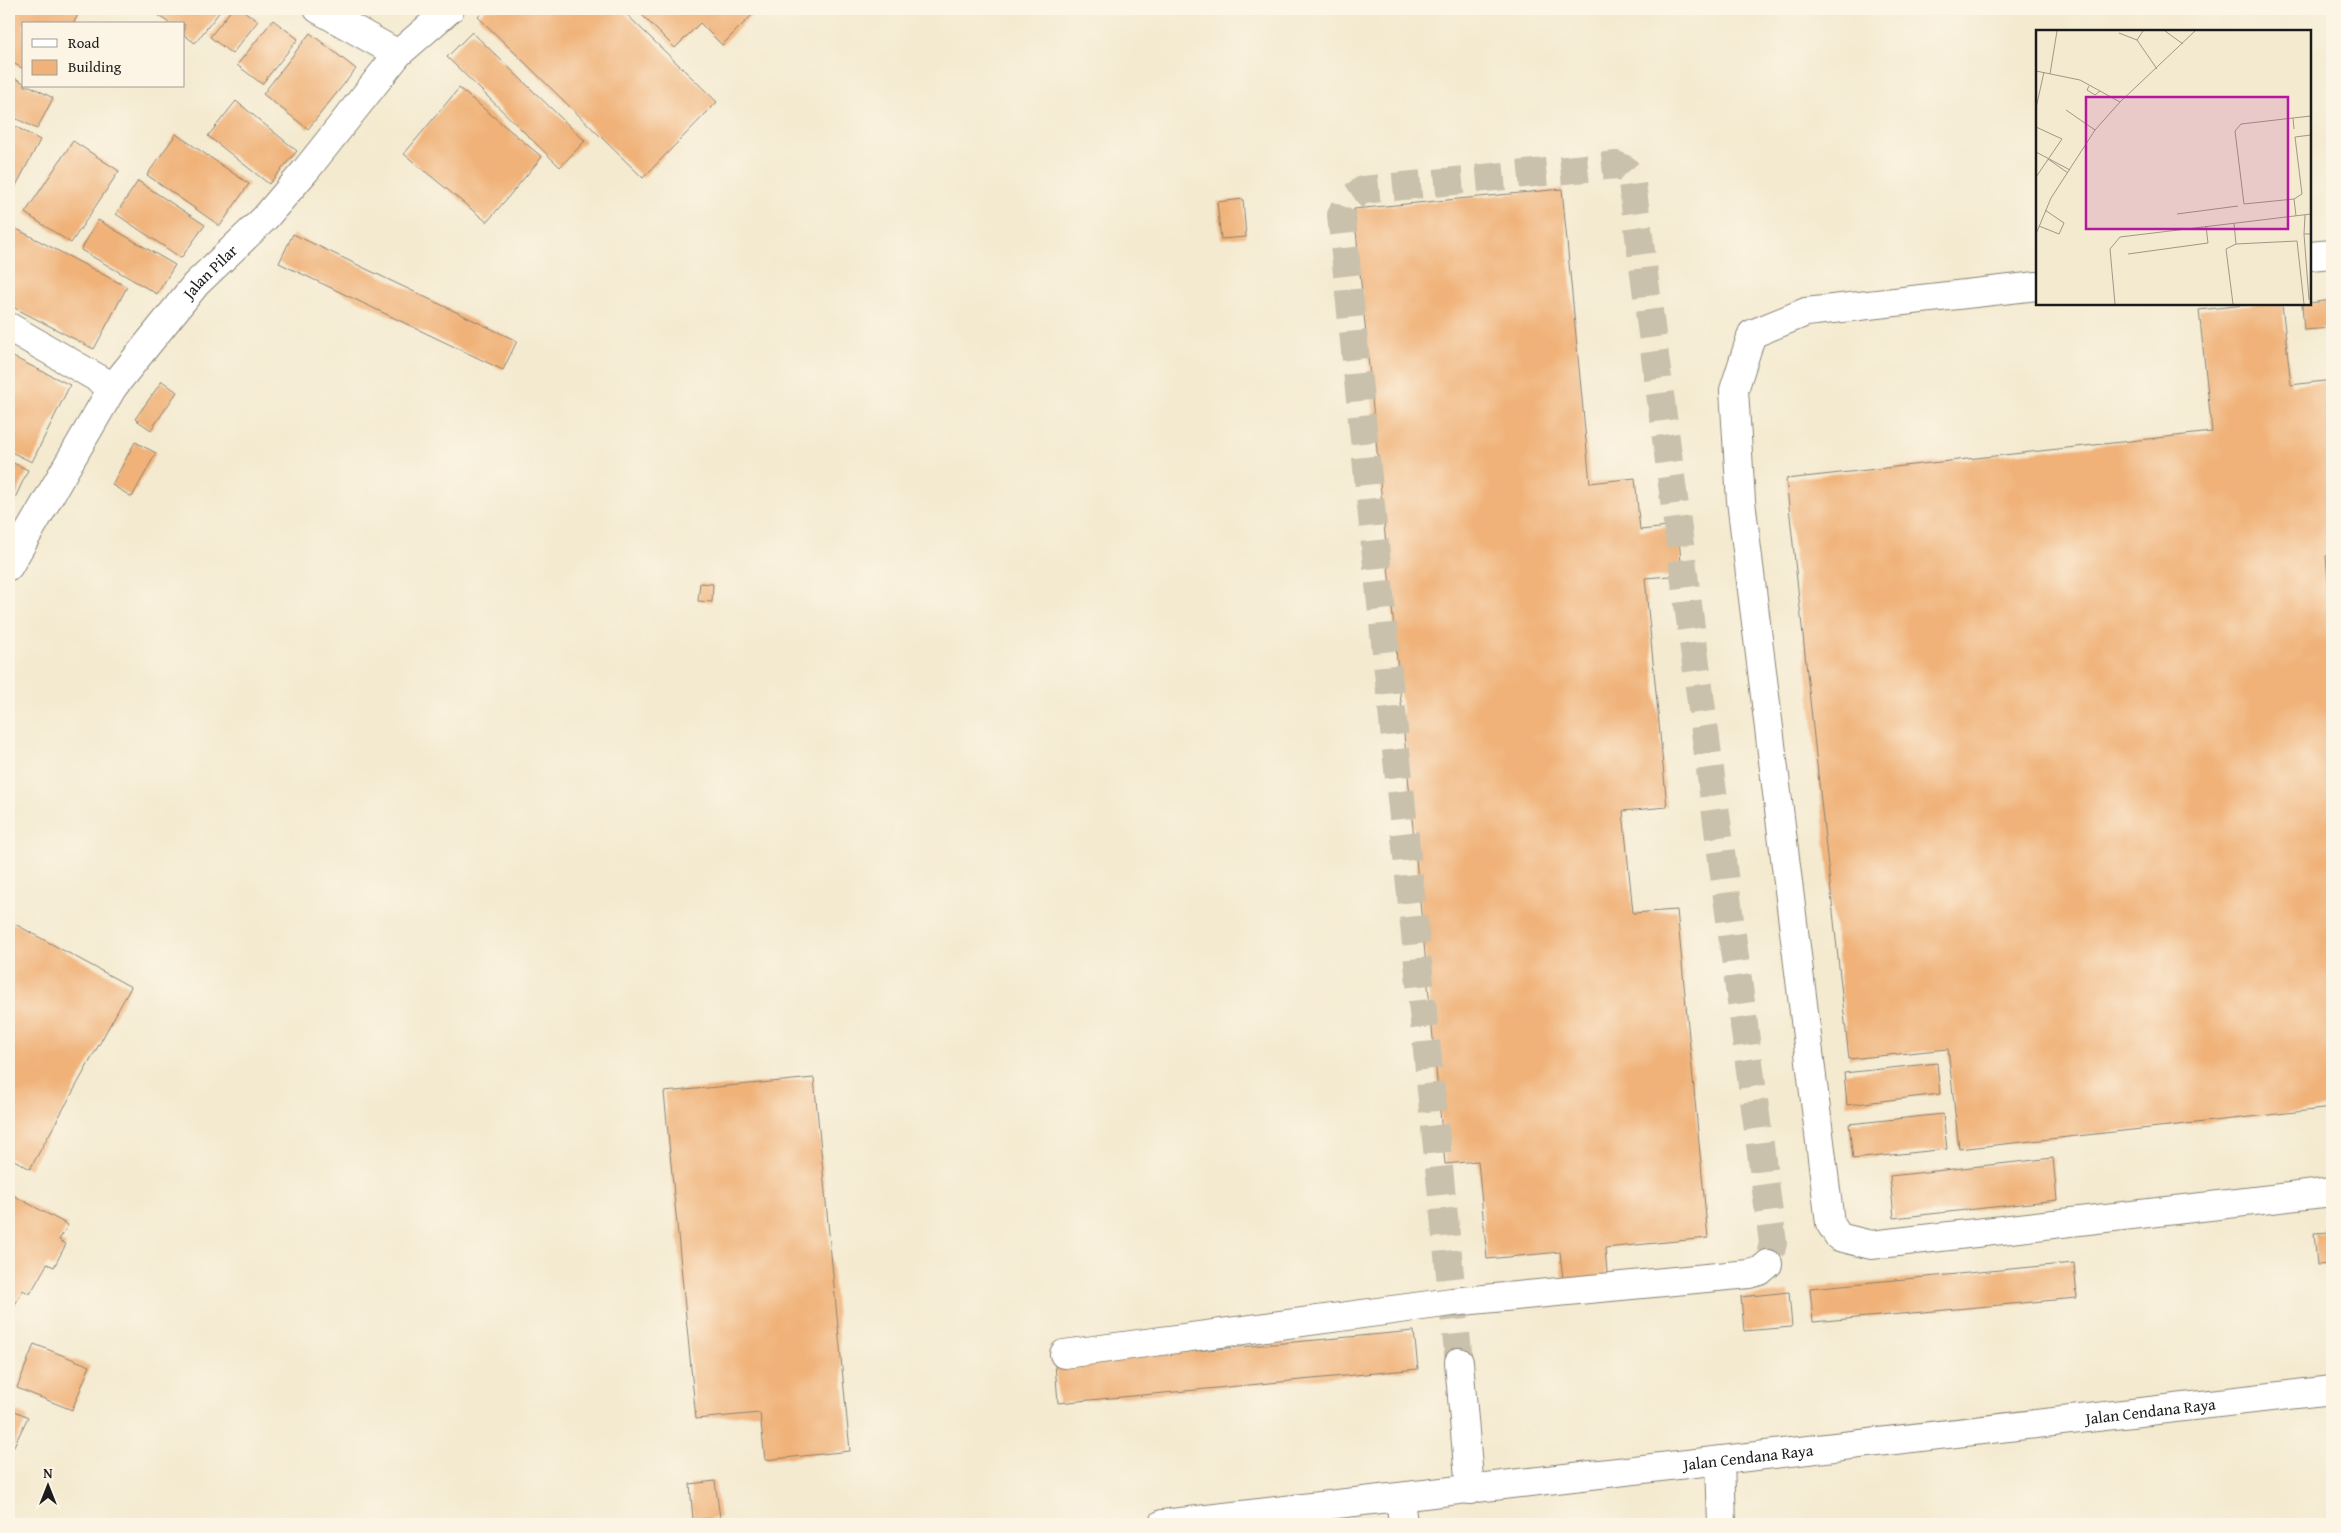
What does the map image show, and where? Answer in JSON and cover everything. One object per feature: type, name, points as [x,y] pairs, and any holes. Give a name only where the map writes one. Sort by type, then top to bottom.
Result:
[{"type":"street","points":[[318,9],[398,54]]},
{"type":"street","name":"Jalan Pilar","points":[[9,566],[113,387],[196,284],[271,211],[398,54],[450,9]]},
{"type":"street","points":[[2311,256],[2332,254]]},
{"type":"street","points":[[2036,286],[1806,312],[1752,334],[1734,390],[1741,501],[1830,1223],[1839,1237],[1871,1245],[2332,1192]]},
{"type":"street","points":[[9,327],[113,387]]},
{"type":"street","points":[[1064,1354],[1452,1302],[1749,1274],[1760,1271],[1768,1264]]},
{"type":"street","points":[[1459,1362],[1470,1490]]},
{"type":"street","name":"Jalan Cendana Raya","points":[[1163,1524],[2332,1390]]},
{"type":"street","points":[[1720,1461],[1722,1524]]},
{"type":"street","points":[[1400,1498],[1403,1524]]},
{"type":"building","points":[[9,9],[81,9],[74,22],[22,22],[22,68],[9,61]]},
{"type":"building","points":[[151,9],[222,9],[195,43],[185,36],[185,22],[167,22]]},
{"type":"building","points":[[232,9],[241,9],[258,21],[232,54],[210,37]]},
{"type":"building","points":[[486,9],[621,9],[717,102],[643,178],[478,17]]},
{"type":"building","points":[[636,9],[748,9],[753,14],[722,45],[700,23],[675,48]]},
{"type":"building","points":[[273,20],[298,39],[262,84],[237,65]]},
{"type":"building","points":[[472,32],[585,141],[560,167],[447,57]]},
{"type":"building","points":[[310,33],[356,69],[308,129],[263,94]]},
{"type":"building","points":[[9,75],[22,82],[22,88],[34,88],[53,98],[37,129],[9,115]]},
{"type":"building","points":[[459,88],[542,157],[487,222],[404,154]]},
{"type":"building","points":[[236,101],[297,151],[269,184],[208,136]]},
{"type":"building","points":[[9,123],[40,140],[9,199]]},
{"type":"building","points":[[176,134],[249,184],[220,226],[147,175]]},
{"type":"building","points":[[73,141],[119,171],[71,243],[25,213]]},
{"type":"building","points":[[138,181],[205,225],[181,258],[116,214]]},
{"type":"building","points":[[1562,189],[1590,483],[1635,478],[1640,530],[1678,526],[1682,575],[1645,578],[1667,807],[1623,811],[1633,913],[1677,910],[1708,1238],[1605,1248],[1608,1284],[1564,1288],[1560,1252],[1487,1259],[1478,1161],[1445,1164],[1354,209]]},
{"type":"building","points":[[1243,199],[1246,237],[1221,239],[1217,202]]},
{"type":"building","points":[[98,220],[175,265],[157,294],[81,250]]},
{"type":"building","points":[[9,225],[127,287],[94,349],[9,305]]},
{"type":"building","points":[[293,234],[517,341],[503,370],[279,263]]},
{"type":"building","points":[[2332,300],[2332,328],[2304,330],[2302,305],[2311,305],[2311,303]]},
{"type":"building","points":[[2245,305],[2282,305],[2291,385],[2332,380],[2332,555],[2326,556],[2330,605],[2332,605],[2332,1108],[1959,1149],[1948,1049],[1849,1059],[1786,479],[2212,432],[2199,310]]},
{"type":"building","points":[[9,355],[70,385],[32,462],[9,451]]},
{"type":"building","points":[[162,381],[177,392],[151,430],[135,419]]},
{"type":"building","points":[[135,442],[156,453],[132,497],[112,485]]},
{"type":"building","points":[[9,461],[28,470],[9,511]]},
{"type":"building","points":[[700,583],[713,584],[712,602],[698,601]]},
{"type":"building","points":[[13,923],[131,987],[30,1169],[9,1157],[9,930]]},
{"type":"building","points":[[1937,1063],[1940,1094],[1847,1105],[1844,1073]]},
{"type":"building","points":[[814,1078],[850,1451],[765,1460],[760,1413],[696,1419],[664,1092]]},
{"type":"building","points":[[1943,1114],[1947,1149],[1853,1159],[1849,1124]]},
{"type":"building","points":[[2053,1158],[2057,1200],[1894,1218],[1890,1176]]},
{"type":"building","points":[[9,1193],[68,1225],[59,1240],[66,1244],[54,1267],[47,1264],[30,1294],[23,1290],[13,1308],[9,1306]]},
{"type":"building","points":[[2332,1232],[2332,1264],[2317,1265],[2314,1233]]},
{"type":"building","points":[[2074,1263],[2077,1298],[1813,1322],[1810,1288]]},
{"type":"building","points":[[1789,1292],[1792,1327],[1744,1331],[1741,1297]]},
{"type":"building","points":[[1414,1331],[1418,1369],[1058,1403],[1055,1364]]},
{"type":"building","points":[[34,1344],[90,1366],[72,1410],[17,1388]]},
{"type":"building","points":[[9,1408],[28,1417],[9,1456]]},
{"type":"building","points":[[715,1481],[720,1518],[693,1520],[690,1484]]},
{"type":"tunnel","points":[[1459,1362],[1341,215],[1347,201],[1363,190],[1616,165],[1625,169],[1631,176],[1773,1243],[1768,1264]]}]
